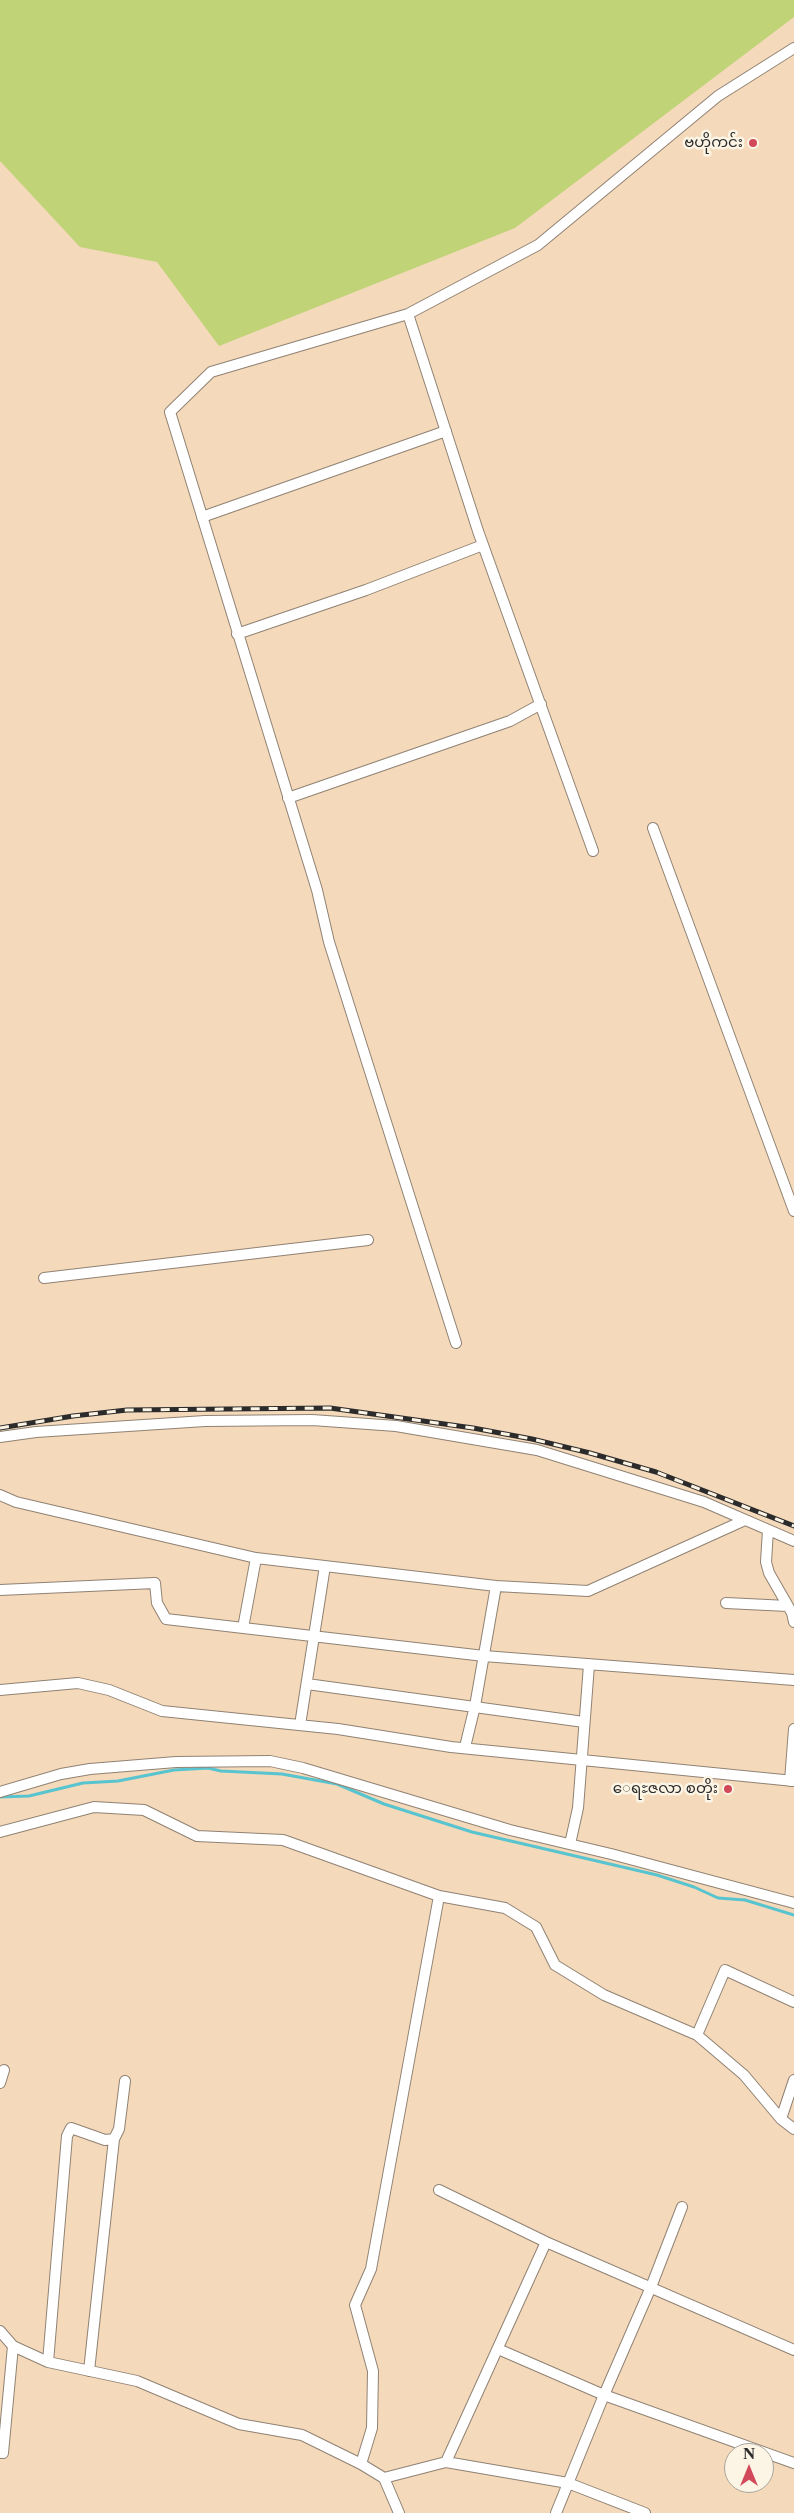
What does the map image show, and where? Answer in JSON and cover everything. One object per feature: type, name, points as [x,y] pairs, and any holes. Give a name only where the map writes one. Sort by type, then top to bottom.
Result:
[{"type":"street","points":[[456,1343],[330,942],[317,890],[170,412],[211,372],[408,314],[538,245],[718,96],[794,48]]},
{"type":"street","points":[[408,314],[483,545],[593,851]]},
{"type":"street","points":[[202,517],[446,431]]},
{"type":"street","points":[[237,634],[366,590],[483,545]]},
{"type":"street","points":[[288,798],[510,721],[541,704]]},
{"type":"street","points":[[653,828],[794,1211]]},
{"type":"street","points":[[44,1278],[368,1240]]},
{"type":"street","points":[[0,1438],[36,1432],[205,1421],[312,1420],[396,1426],[537,1450],[704,1502],[794,1542]]},
{"type":"street","points":[[0,1495],[16,1502],[256,1558],[496,1586],[588,1591],[745,1520]]},
{"type":"street","points":[[768,1530],[766,1562],[769,1573],[792,1613],[794,1622]]},
{"type":"street","points":[[243,1628],[256,1558]]},
{"type":"street","points":[[300,1724],[325,1566]]},
{"type":"street","points":[[0,1590],[155,1584],[157,1602],[166,1619],[484,1656],[794,1680]]},
{"type":"street","points":[[466,1747],[496,1586]]},
{"type":"street","points":[[726,1603],[788,1606]]},
{"type":"street","points":[[570,1844],[578,1808],[589,1665]]},
{"type":"street","points":[[0,1690],[78,1683],[109,1690],[162,1711],[300,1724],[451,1747],[792,1781],[794,1729]]},
{"type":"street","points":[[307,1684],[584,1722]]},
{"type":"street","points":[[0,1792],[61,1774],[90,1769],[176,1762],[270,1761],[303,1768],[510,1830],[794,1903]]},
{"type":"street","points":[[0,1832],[94,1807],[144,1810],[197,1836],[283,1840],[336,1857],[439,1896],[505,1908],[536,1927],[555,1965],[604,1995],[698,2034],[744,2075],[781,2119],[794,2129]]},
{"type":"street","points":[[361,2464],[372,2428],[373,2371],[355,2305],[371,2269],[439,1896]]},
{"type":"street","points":[[698,2034],[726,1970],[794,2002]]},
{"type":"street","points":[[0,2083],[4,2070]]},
{"type":"street","points":[[781,2119],[794,2080]]},
{"type":"street","points":[[89,2371],[114,2138],[119,2129],[125,2081]]},
{"type":"street","points":[[48,2362],[67,2136],[71,2128],[105,2140],[114,2138]]},
{"type":"street","points":[[439,2190],[546,2242],[794,2350]]},
{"type":"street","points":[[556,2513],[651,2287],[682,2207]]},
{"type":"street","points":[[446,2462],[546,2242]]},
{"type":"street","points":[[0,2332],[13,2346],[48,2362],[137,2381],[239,2424],[302,2434],[384,2478],[399,2513]]},
{"type":"street","points":[[0,2453],[3,2453],[13,2346]]},
{"type":"street","points":[[498,2349],[604,2395],[794,2462]]},
{"type":"street","points":[[384,2478],[446,2462],[568,2483],[639,2512]]},
{"type":"green space","points":[[0,0],[794,0],[794,17],[515,228],[219,346],[157,262],[80,247],[0,161]]},
{"type":"waterway","points":[[0,1797],[29,1796],[83,1783],[118,1781],[174,1770],[208,1768],[221,1771],[282,1774],[337,1784],[384,1804],[472,1832],[657,1875],[694,1887],[718,1898],[745,1900],[794,1915]]},
{"type":"railway","points":[[0,1428],[73,1416],[127,1410],[330,1408],[473,1428],[532,1439],[590,1453],[656,1472],[794,1526]]},
{"type":"place","name":"ဗဟိုကင်း","points":[[753,143]]},
{"type":"place","name":"ေရႊဇလာ စတိုး","points":[[728,1789]]}]
